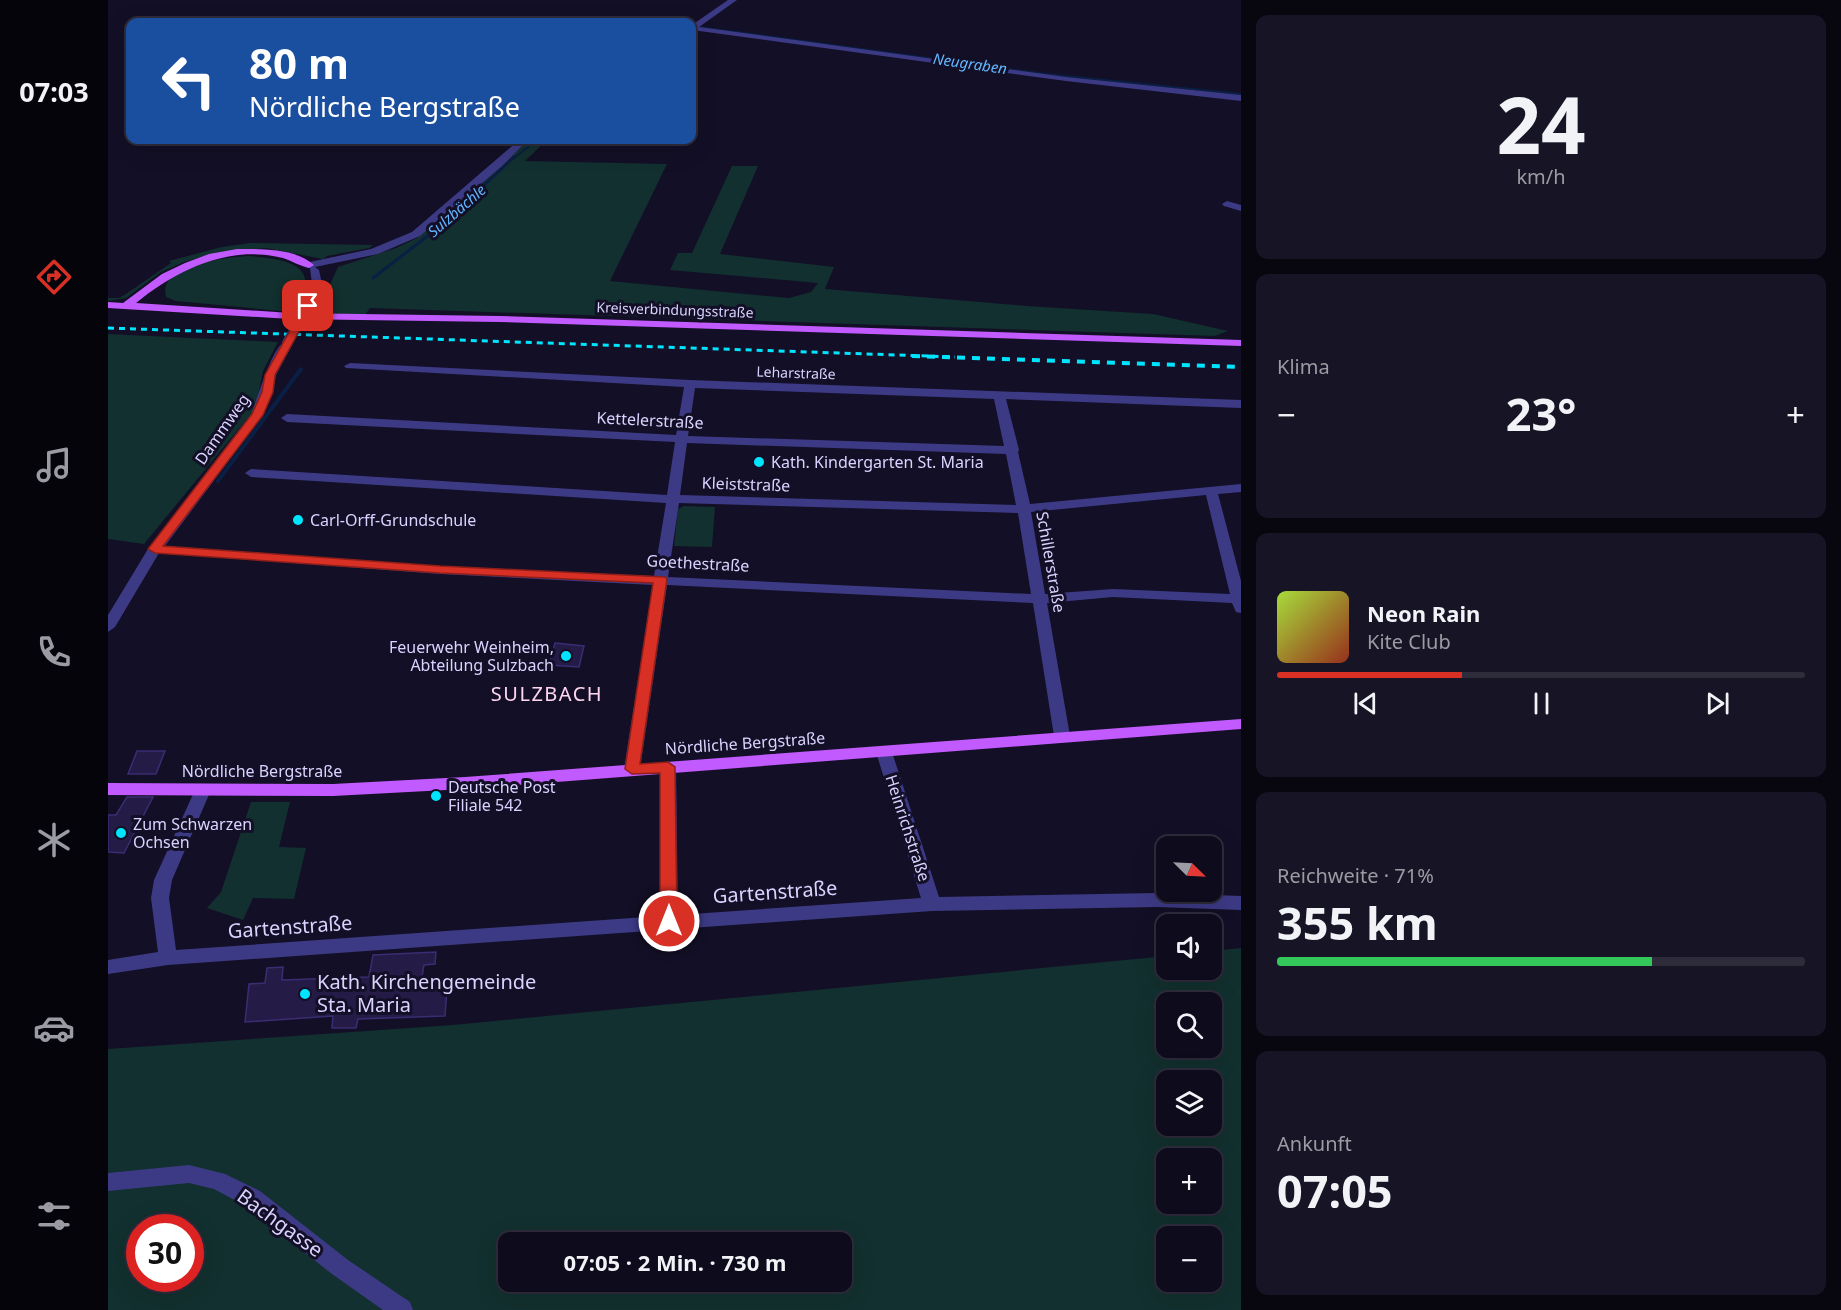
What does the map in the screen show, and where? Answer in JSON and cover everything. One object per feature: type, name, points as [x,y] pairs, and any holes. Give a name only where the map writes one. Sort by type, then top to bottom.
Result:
[{"type":"main road","points":[[132,306],[163,278],[184,265],[233,253],[276,253],[297,259],[312,268]]},
{"type":"main road","points":[[132,306],[155,292],[163,278]]},
{"type":"main road","points":[[155,292],[159,297],[178,308]]},
{"type":"main road","name":"Kreisverbindungsstraße","points":[[108,305],[291,316],[511,319],[1241,343]]},
{"type":"main road","name":"Nördliche Bergstraße","points":[[108,789],[355,789],[465,783],[1241,724]]},
{"type":"street","points":[[696,25],[733,0]]},
{"type":"street","points":[[696,29],[1066,79],[1241,98]]},
{"type":"street","points":[[312,268],[399,243],[424,229],[520,144]]},
{"type":"street","points":[[1227,204],[1241,208]]},
{"type":"street","name":"Dammweg","points":[[108,627],[155,549],[257,415],[267,392],[270,375],[308,306],[316,284],[312,268]]},
{"type":"street","name":"Leharstraße","points":[[350,366],[690,384],[1241,404]]},
{"type":"street","points":[[632,769],[690,384]]},
{"type":"street","name":"Schillerstraße","points":[[999,394],[1024,509],[1062,736]]},
{"type":"street","name":"Kettelerstraße","points":[[287,418],[681,439],[1013,450]]},
{"type":"street","name":"Kleiststraße","points":[[250,473],[672,499],[1024,509],[1241,488]]},
{"type":"street","points":[[1211,490],[1240,604]]},
{"type":"street","name":"Goethestraße","points":[[155,549],[440,570],[1040,599],[1113,592],[1240,604]]},
{"type":"street","name":"Heinrichstraße","points":[[884,752],[932,904]]},
{"type":"street","points":[[668,767],[669,921]]},
{"type":"street","points":[[168,958],[160,898],[163,880],[203,790]]},
{"type":"street","name":"Gartenstraße","points":[[108,967],[168,958],[932,904],[1157,900],[1241,903]]},
{"type":"street","name":"Bachgasse","points":[[108,1182],[189,1174],[218,1181],[252,1198],[340,1267],[402,1310]]},
{"type":"green space","points":[[523,144],[543,144],[525,161],[667,164],[610,281],[789,298],[811,292],[818,283],[670,270],[678,253],[692,253],[732,166],[758,166],[720,254],[834,267],[825,289],[1153,314],[1228,331],[1215,336],[370,308],[365,315],[317,313],[338,267],[396,248],[417,238],[480,185]]},
{"type":"green space","points":[[250,243],[373,245],[369,248],[327,256],[323,259],[266,248],[216,253],[184,262],[161,272],[126,298],[108,301],[108,298],[119,298],[126,294],[171,263],[169,261],[222,247]]},
{"type":"green space","points":[[249,256],[289,263],[304,275],[305,284],[302,297],[292,312],[176,301],[166,297],[166,286],[172,277],[183,270],[196,264]]},
{"type":"green space","points":[[108,334],[278,342],[263,371],[255,409],[144,544],[108,539]]},
{"type":"green space","points":[[684,506],[715,507],[712,547],[674,546],[678,509]]},
{"type":"green space","points":[[251,802],[290,802],[279,847],[306,848],[294,899],[253,898],[243,920],[207,908],[221,892]]},
{"type":"green space","points":[[1241,948],[1241,1310],[108,1310],[108,1049],[453,1025],[1156,957],[1156,980],[1222,980],[1222,950]]},
{"type":"building","name":"Feuerwehr Weinheim, Abteilung Sulzbach","points":[[555,643],[584,646],[579,667],[549,665]]},
{"type":"building","points":[[137,751],[165,751],[156,774],[128,774]]},
{"type":"building","name":"Zum Schwarzen Ochsen","points":[[127,797],[153,797],[124,853],[108,852],[108,815],[116,815]]},
{"type":"building","points":[[436,952],[435,964],[424,965],[420,989],[447,989],[445,1016],[358,1019],[356,1028],[332,1028],[333,1016],[245,1022],[249,984],[265,983],[267,968],[283,967],[282,980],[369,977],[373,955]]},
{"type":"waterway","name":"Neugraben","points":[[699,27],[1046,74],[1241,94]]},
{"type":"waterway","name":"Sulzbächle","points":[[513,159],[532,144]]},
{"type":"waterway","name":"Sulzbächle","points":[[373,278],[442,225],[514,157]]},
{"type":"waterway","name":"Sulzbächle","points":[[218,481],[301,369]]},
{"type":"railway","points":[[108,328],[955,357]]},
{"type":"railway","points":[[912,356],[1241,367]]},
{"type":"place","name":"Kath. Kindergarten St. Maria","points":[[759,462]]},
{"type":"place","name":"Carl-Orff-Grundschule","points":[[298,520]]},
{"type":"place","name":"Feuerwehr Weinheim, Abteilung Sulzbach","points":[[566,656]]},
{"type":"place","name":"Deutsche Post Filiale 542","points":[[436,796]]},
{"type":"place","name":"Zum Schwarzen Ochsen","points":[[121,833]]},
{"type":"place","name":"Kath. Kirchengemeinde Sta. Maria","points":[[305,994]]},
{"type":"district","name":"SULZBACH","points":[[547,694]]},
{"type":"route","points":[[308,306],[270,375],[267,392],[257,415],[155,549],[440,570],[660,579],[632,769],[668,767],[669,921]]}]
